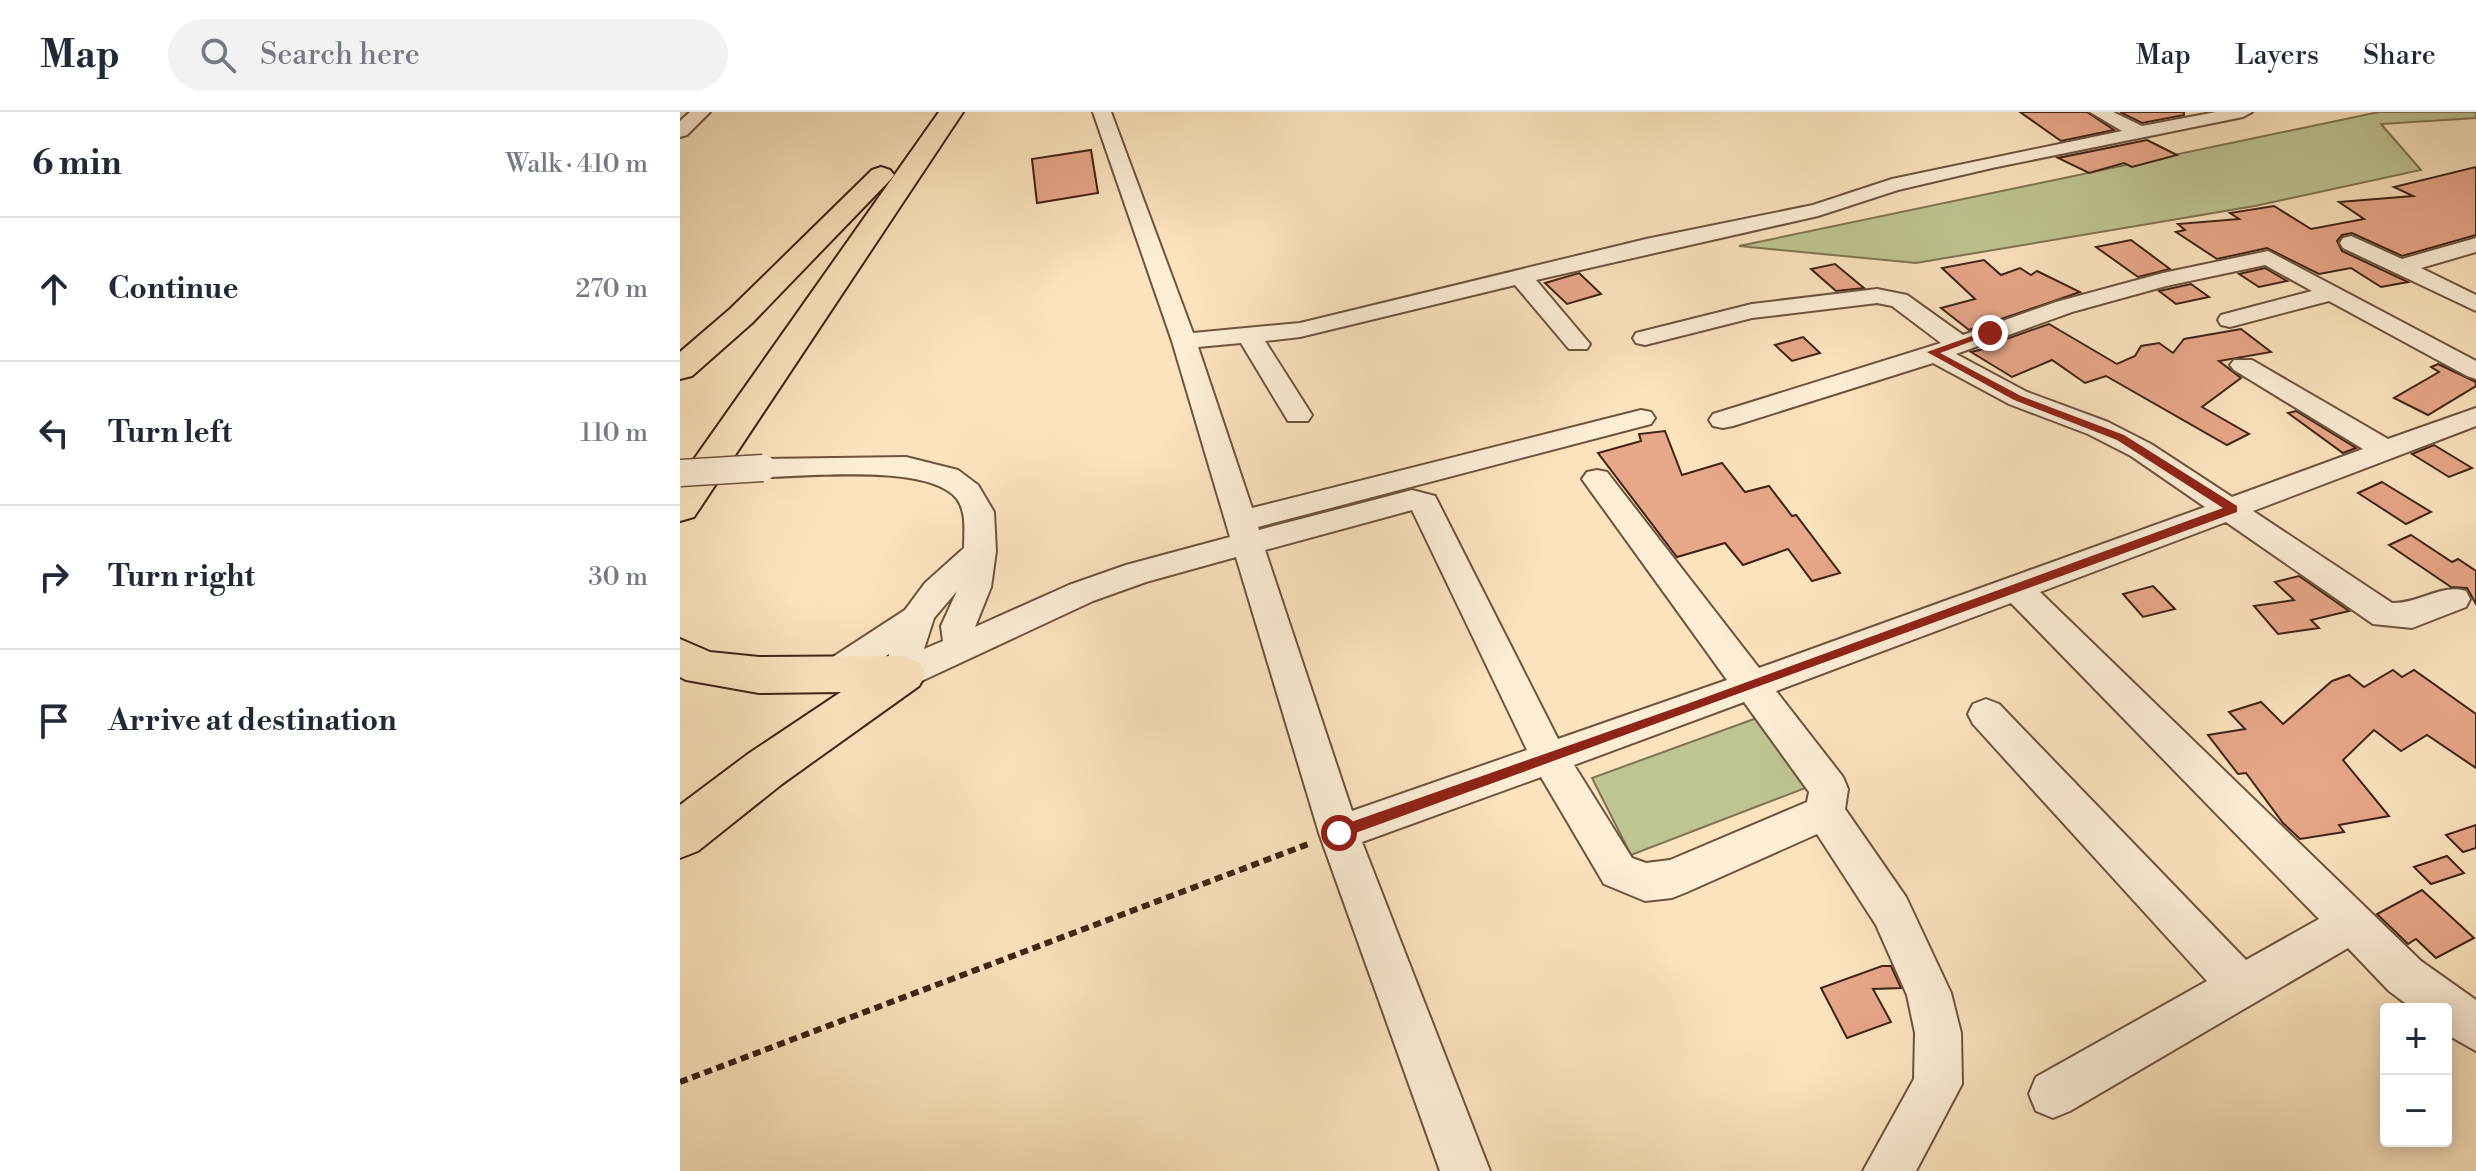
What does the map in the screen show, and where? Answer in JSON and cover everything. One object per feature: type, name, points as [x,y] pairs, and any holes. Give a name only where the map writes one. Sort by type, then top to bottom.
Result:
[{"type":"highway","points":[[680,460],[794,294],[927,112]]},
{"type":"highway","points":[[680,508],[951,112]]},
{"type":"highway","points":[[680,369],[741,316],[881,175]]},
{"type":"highway","points":[[680,656],[702,668],[759,675],[903,674]]},
{"type":"highway","points":[[680,835],[765,769],[903,674]]},
{"type":"street","points":[[680,131],[701,112]]},
{"type":"street","points":[[1102,112],[1184,341],[1339,833],[1465,1171]]},
{"type":"street","points":[[2099,112],[2141,133]]},
{"type":"street","points":[[2178,112],[2198,122]]},
{"type":"street","points":[[1184,341],[1300,330],[1646,246],[1818,210],[1892,185],[2239,112]]},
{"type":"street","points":[[2242,243],[2476,371]]},
{"type":"street","points":[[2351,243],[2476,304]]},
{"type":"street","points":[[2401,267],[2476,245]]},
{"type":"street","points":[[1723,420],[1908,363],[2118,292],[2268,258]]},
{"type":"street","points":[[1522,278],[1578,344]]},
{"type":"street","points":[[2230,320],[2332,293]]},
{"type":"street","points":[[1645,338],[1752,311],[1877,296],[1899,300],[1945,348],[2018,398],[2121,438],[2233,509],[2385,615],[2412,616],[2454,599]]},
{"type":"street","points":[[1249,335],[1298,415]]},
{"type":"street","points":[[2243,365],[2386,450]]},
{"type":"street","points":[[1339,833],[2233,509],[2476,416]]},
{"type":"street","points":[[903,674],[1095,588],[1245,533],[1641,418]]},
{"type":"street","points":[[680,473],[763,468],[906,466],[938,473],[968,492],[979,512],[980,551],[975,587],[958,626],[961,650]]},
{"type":"street","points":[[1597,479],[1829,789],[1825,812],[1891,911],[1929,993],[1938,1033],[1938,1084],[1888,1171]]},
{"type":"street","points":[[1245,533],[1412,500],[1424,503],[1549,758],[1618,871],[1645,882],[1672,879],[1825,812]]},
{"type":"street","points":[[903,674],[910,635],[917,618],[929,601],[980,551]]},
{"type":"street","points":[[2016,588],[2405,976],[2476,1028]]},
{"type":"street","points":[[834,674],[917,618]]},
{"type":"street","points":[[1986,714],[2240,985]]},
{"type":"street","points":[[2053,1094],[2352,923]]},
{"type":"path","points":[[680,1082],[1339,833]]},
{"type":"green space","points":[[2379,112],[2476,112],[2476,118],[2381,124],[2421,170],[2255,206],[1916,263],[1739,246]]},
{"type":"green space","points":[[1765,715],[1813,785],[1631,855],[1592,778]]},
{"type":"building","points":[[2020,112],[2087,112],[2114,130],[2061,141]]},
{"type":"building","points":[[2120,112],[2184,112],[2184,115],[2142,123]]},
{"type":"building","points":[[2147,140],[2177,155],[2132,167],[2124,163],[2089,173],[2058,158]]},
{"type":"building","points":[[1091,150],[1098,193],[1037,203],[1032,159]]},
{"type":"building","points":[[2476,167],[2476,235],[2402,256],[2352,233],[2342,235],[2337,241],[2342,251],[2408,282],[2381,287],[2351,268],[2319,274],[2267,248],[2217,259],[2176,232],[2185,230],[2178,224],[2239,219],[2230,213],[2274,206],[2311,229],[2364,219],[2339,202],[2413,196],[2394,187]]},
{"type":"building","points":[[2131,240],[2170,269],[2138,277],[2096,247]]},
{"type":"building","points":[[1984,260],[2001,275],[2020,268],[2031,275],[2037,271],[2080,292],[1969,330],[1941,308],[1975,299],[1942,268]]},
{"type":"building","points":[[1835,264],[1864,288],[1836,291],[1811,269]]},
{"type":"building","points":[[2265,268],[2287,281],[2259,287],[2239,274]]},
{"type":"building","points":[[1579,273],[1601,294],[1567,304],[1545,283]]},
{"type":"building","points":[[2191,284],[2209,297],[2176,304],[2159,291]]},
{"type":"building","points":[[2049,324],[2117,364],[2135,356],[2141,346],[2159,343],[2173,353],[2184,339],[2241,329],[2271,352],[2219,361],[2241,378],[2202,407],[2249,434],[2227,445],[2106,376],[2085,383],[2052,360],[2012,377],[1971,352]]},
{"type":"building","points":[[1803,337],[1820,353],[1792,361],[1775,345]]},
{"type":"building","points":[[2438,364],[2476,382],[2476,386],[2428,415],[2394,398],[2439,372],[2431,367]]},
{"type":"building","points":[[2296,411],[2356,448],[2343,453],[2288,413]]},
{"type":"building","points":[[1665,431],[1682,475],[1722,463],[1745,492],[1769,486],[1792,516],[1796,515],[1840,573],[1812,581],[1788,549],[1743,565],[1725,543],[1677,557],[1598,453],[1641,441],[1639,434]]},
{"type":"building","points":[[2434,445],[2472,468],[2449,477],[2412,454]]},
{"type":"building","points":[[2382,482],[2431,512],[2406,524],[2358,493]]},
{"type":"building","points":[[2411,535],[2452,562],[2458,559],[2476,571],[2476,604],[2467,588],[2451,587],[2389,545]]},
{"type":"building","points":[[2299,576],[2349,611],[2311,620],[2319,628],[2278,634],[2254,606],[2294,600],[2275,582]]},
{"type":"building","points":[[2153,586],[2175,609],[2143,617],[2123,594]]},
{"type":"building","points":[[2393,670],[2402,677],[2414,670],[2476,714],[2476,768],[2427,735],[2401,751],[2374,730],[2343,760],[2389,816],[2339,825],[2344,832],[2300,839],[2283,823],[2246,773],[2238,774],[2208,735],[2245,729],[2229,712],[2261,702],[2283,724],[2332,681],[2349,675],[2364,687]]},
{"type":"building","points":[[2476,825],[2476,848],[2463,852],[2446,835]]},
{"type":"building","points":[[2447,856],[2464,873],[2431,884],[2414,867]]},
{"type":"building","points":[[2422,890],[2474,938],[2436,958],[2416,939],[2408,944],[2377,914]]},
{"type":"building","points":[[1882,966],[1891,966],[1901,988],[1873,989],[1891,1022],[1847,1038],[1821,988]]},
{"type":"route","points":[[1339,833],[2233,509],[2121,438],[2018,398],[1932,352],[1990,333]]}]
